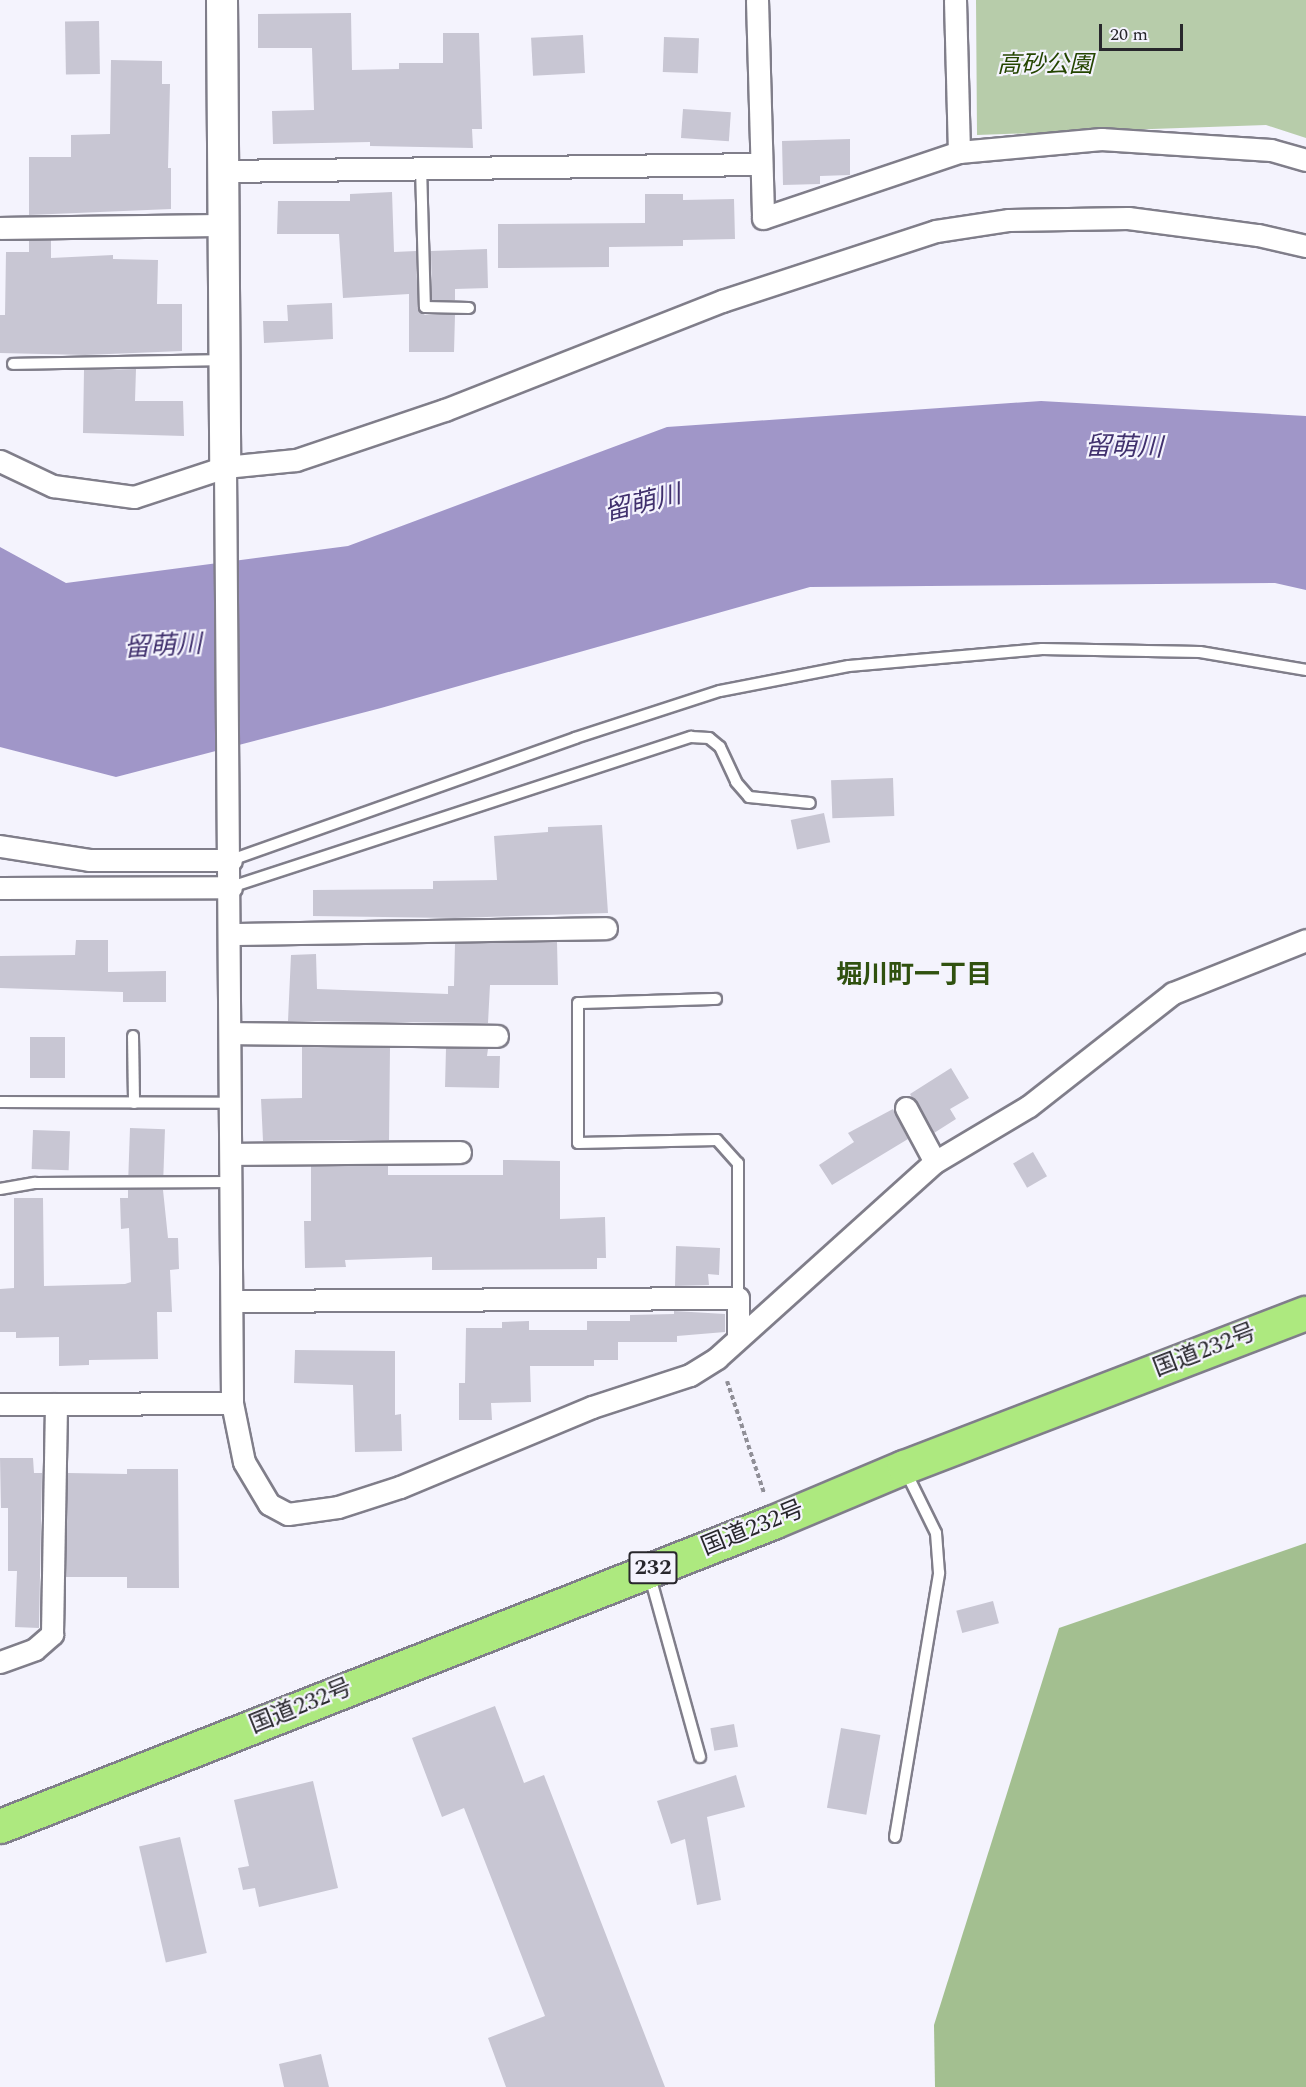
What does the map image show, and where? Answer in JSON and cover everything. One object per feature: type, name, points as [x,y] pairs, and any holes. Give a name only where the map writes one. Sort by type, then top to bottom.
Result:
[{"type":"highway","name":"国道232号","points":[[0,1826],[773,1522],[903,1467],[1306,1313]]},
{"type":"street","points":[[222,0],[221,171],[226,225],[225,476],[231,855],[232,1403],[244,1462],[269,1504],[288,1514],[338,1507],[400,1487],[592,1407],[690,1375],[717,1358],[934,1162],[1029,1106],[1173,993],[1306,940]]},
{"type":"street","points":[[757,0],[763,218],[959,152],[1101,139],[1271,150],[1306,160]]},
{"type":"street","points":[[955,0],[959,152]]},
{"type":"street","points":[[221,171],[760,164]]},
{"type":"street","points":[[0,461],[53,486],[134,497],[296,460],[446,410],[722,301],[936,231],[1009,220],[1128,218],[1258,235],[1306,246]]},
{"type":"street","points":[[0,228],[226,225]]},
{"type":"street","points":[[0,846],[89,860],[231,855]]},
{"type":"street","points":[[0,888],[231,887]]},
{"type":"street","points":[[231,934],[606,928]]},
{"type":"street","points":[[231,1033],[497,1036]]},
{"type":"street","points":[[906,1108],[934,1162]]},
{"type":"street","points":[[232,1154],[460,1152]]},
{"type":"street","points":[[232,1301],[738,1298],[738,1337]]},
{"type":"street","points":[[0,1404],[232,1403]]},
{"type":"street","points":[[0,1662],[35,1649],[52,1634],[56,1404]]},
{"type":"lane","points":[[421,167],[425,307],[469,308]]},
{"type":"lane","points":[[13,364],[225,360]]},
{"type":"lane","points":[[231,855],[720,691],[849,666],[1042,649],[1200,652],[1306,670]]},
{"type":"lane","points":[[231,887],[691,737],[709,738],[720,747],[736,782],[749,797],[810,803]]},
{"type":"lane","points":[[716,999],[578,1003],[578,1143],[717,1140],[738,1163],[738,1298]]},
{"type":"lane","points":[[133,1036],[134,1103]]},
{"type":"lane","points":[[0,1102],[231,1103]]},
{"type":"lane","points":[[0,1189],[35,1183],[232,1182]]},
{"type":"lane","points":[[895,1837],[939,1573],[936,1533],[903,1467]]},
{"type":"lane","points":[[648,1570],[700,1756]]},
{"type":"path","points":[[717,1358],[737,1405],[773,1522]]},
{"type":"green space","name":"高砂公園","points":[[976,0],[1306,0],[1306,138],[1266,125],[977,135]]},
{"type":"green space","points":[[1306,1543],[1306,2087],[935,2087],[934,2025],[1059,1628]]},
{"type":"water","name":"留萌川","points":[[1041,401],[1306,416],[1306,590],[1275,583],[810,587],[381,708],[116,777],[0,747],[0,547],[66,583],[348,546],[667,427]]},
{"type":"building","points":[[351,13],[352,70],[399,69],[399,63],[443,63],[443,33],[479,33],[482,129],[472,129],[473,148],[370,146],[370,142],[273,144],[272,111],[314,110],[312,48],[258,48],[258,14]]},
{"type":"building","points":[[99,21],[100,74],[66,75],[65,22]]},
{"type":"building","points":[[583,35],[585,73],[533,76],[531,38]]},
{"type":"building","points":[[664,37],[699,38],[698,73],[663,72]]},
{"type":"building","points":[[111,60],[162,61],[162,84],[170,84],[168,168],[171,168],[171,209],[29,215],[29,157],[71,157],[71,135],[110,134]]},
{"type":"building","points":[[683,109],[731,112],[729,141],[681,138]]},
{"type":"building","points":[[850,139],[850,175],[820,176],[820,184],[783,185],[782,141]]},
{"type":"building","points":[[392,192],[394,252],[416,251],[418,310],[425,315],[455,315],[454,352],[409,352],[409,294],[343,298],[339,234],[277,234],[278,201],[350,201],[350,194]]},
{"type":"building","points":[[645,194],[683,194],[683,200],[734,199],[735,239],[683,240],[683,246],[609,247],[609,267],[498,268],[498,224],[645,223]]},
{"type":"building","points":[[29,240],[51,240],[51,258],[113,255],[113,259],[158,260],[157,304],[182,304],[182,351],[85,355],[0,353],[0,315],[5,315],[6,252],[29,252]]},
{"type":"building","points":[[487,249],[488,288],[455,289],[455,300],[432,300],[431,251]]},
{"type":"building","points":[[332,303],[333,339],[264,343],[263,321],[288,321],[287,305]]},
{"type":"building","points":[[136,369],[135,401],[183,401],[184,436],[83,433],[84,370]]},
{"type":"building","points":[[893,778],[894,816],[832,818],[831,780]]},
{"type":"building","points":[[824,813],[830,842],[797,849],[791,820]]},
{"type":"building","points":[[602,825],[608,913],[455,918],[313,916],[313,890],[433,889],[433,881],[497,880],[494,836],[548,832],[548,827]]},
{"type":"building","points":[[76,940],[108,940],[108,972],[166,971],[166,1002],[123,1002],[123,992],[0,988],[0,956],[75,955]]},
{"type":"building","points":[[557,942],[558,985],[490,985],[488,1023],[288,1021],[291,955],[316,954],[317,989],[448,994],[448,986],[454,986],[455,943]]},
{"type":"building","points":[[30,1037],[65,1037],[65,1078],[30,1078]]},
{"type":"building","points":[[302,1047],[390,1048],[389,1140],[263,1141],[261,1099],[302,1098]]},
{"type":"building","points":[[446,1048],[488,1049],[487,1056],[500,1056],[499,1088],[445,1087]]},
{"type":"building","points":[[951,1068],[969,1098],[950,1109],[956,1119],[934,1133],[910,1094]]},
{"type":"building","points":[[893,1109],[908,1139],[832,1185],[819,1165],[854,1142],[848,1133]]},
{"type":"building","points":[[130,1128],[165,1129],[163,1176],[128,1175]]},
{"type":"building","points":[[33,1130],[70,1131],[69,1170],[32,1169]]},
{"type":"building","points":[[1033,1152],[1047,1176],[1027,1188],[1013,1164]]},
{"type":"building","points":[[503,1160],[560,1161],[560,1219],[605,1217],[606,1258],[597,1258],[597,1269],[432,1270],[432,1257],[345,1260],[346,1267],[305,1268],[304,1221],[311,1221],[311,1166],[388,1165],[388,1175],[503,1175]]},
{"type":"building","points":[[128,1190],[163,1190],[168,1238],[178,1238],[179,1269],[170,1270],[172,1312],[157,1312],[158,1359],[89,1360],[89,1365],[59,1366],[59,1337],[16,1338],[16,1332],[0,1332],[0,1289],[14,1288],[14,1198],[43,1198],[44,1286],[125,1284],[131,1282],[129,1228],[121,1229],[120,1198],[128,1198]]},
{"type":"building","points":[[676,1246],[720,1248],[719,1275],[708,1274],[709,1285],[675,1286]]},
{"type":"building","points":[[674,1311],[725,1314],[725,1332],[677,1336],[677,1342],[618,1342],[618,1360],[594,1360],[594,1366],[530,1366],[531,1402],[491,1403],[492,1420],[459,1420],[459,1383],[465,1383],[466,1328],[502,1328],[502,1322],[529,1321],[529,1330],[587,1330],[587,1321],[630,1321],[630,1315],[674,1314]]},
{"type":"building","points":[[295,1350],[395,1351],[395,1415],[401,1414],[402,1451],[355,1452],[353,1385],[294,1383]]},
{"type":"building","points":[[0,1458],[33,1458],[34,1473],[42,1473],[39,1628],[15,1627],[17,1571],[8,1571],[8,1508],[1,1508]]},
{"type":"building","points":[[127,1469],[178,1469],[179,1588],[127,1588],[127,1577],[66,1577],[68,1473],[127,1474]]},
{"type":"building","points":[[993,1601],[999,1623],[962,1633],[956,1611]]},
{"type":"building","points":[[495,1706],[524,1783],[544,1775],[665,2087],[506,2087],[488,2038],[545,2016],[464,1808],[442,1817],[412,1738]]},
{"type":"building","points":[[734,1724],[738,1747],[714,1751],[710,1728]]},
{"type":"building","points":[[841,1728],[880,1735],[866,1815],[827,1808]]},
{"type":"building","points":[[736,1775],[745,1807],[707,1817],[721,1900],[697,1905],[685,1839],[671,1844],[657,1801]]},
{"type":"building","points":[[313,1781],[338,1888],[259,1907],[255,1888],[243,1890],[238,1868],[249,1866],[234,1800]]},
{"type":"building","points":[[180,1837],[207,1953],[166,1962],[139,1846]]},
{"type":"building","points":[[321,2054],[329,2087],[284,2087],[279,2064]]},
{"type":"district","name":"堀川町一丁目","points":[[914,976]]}]
